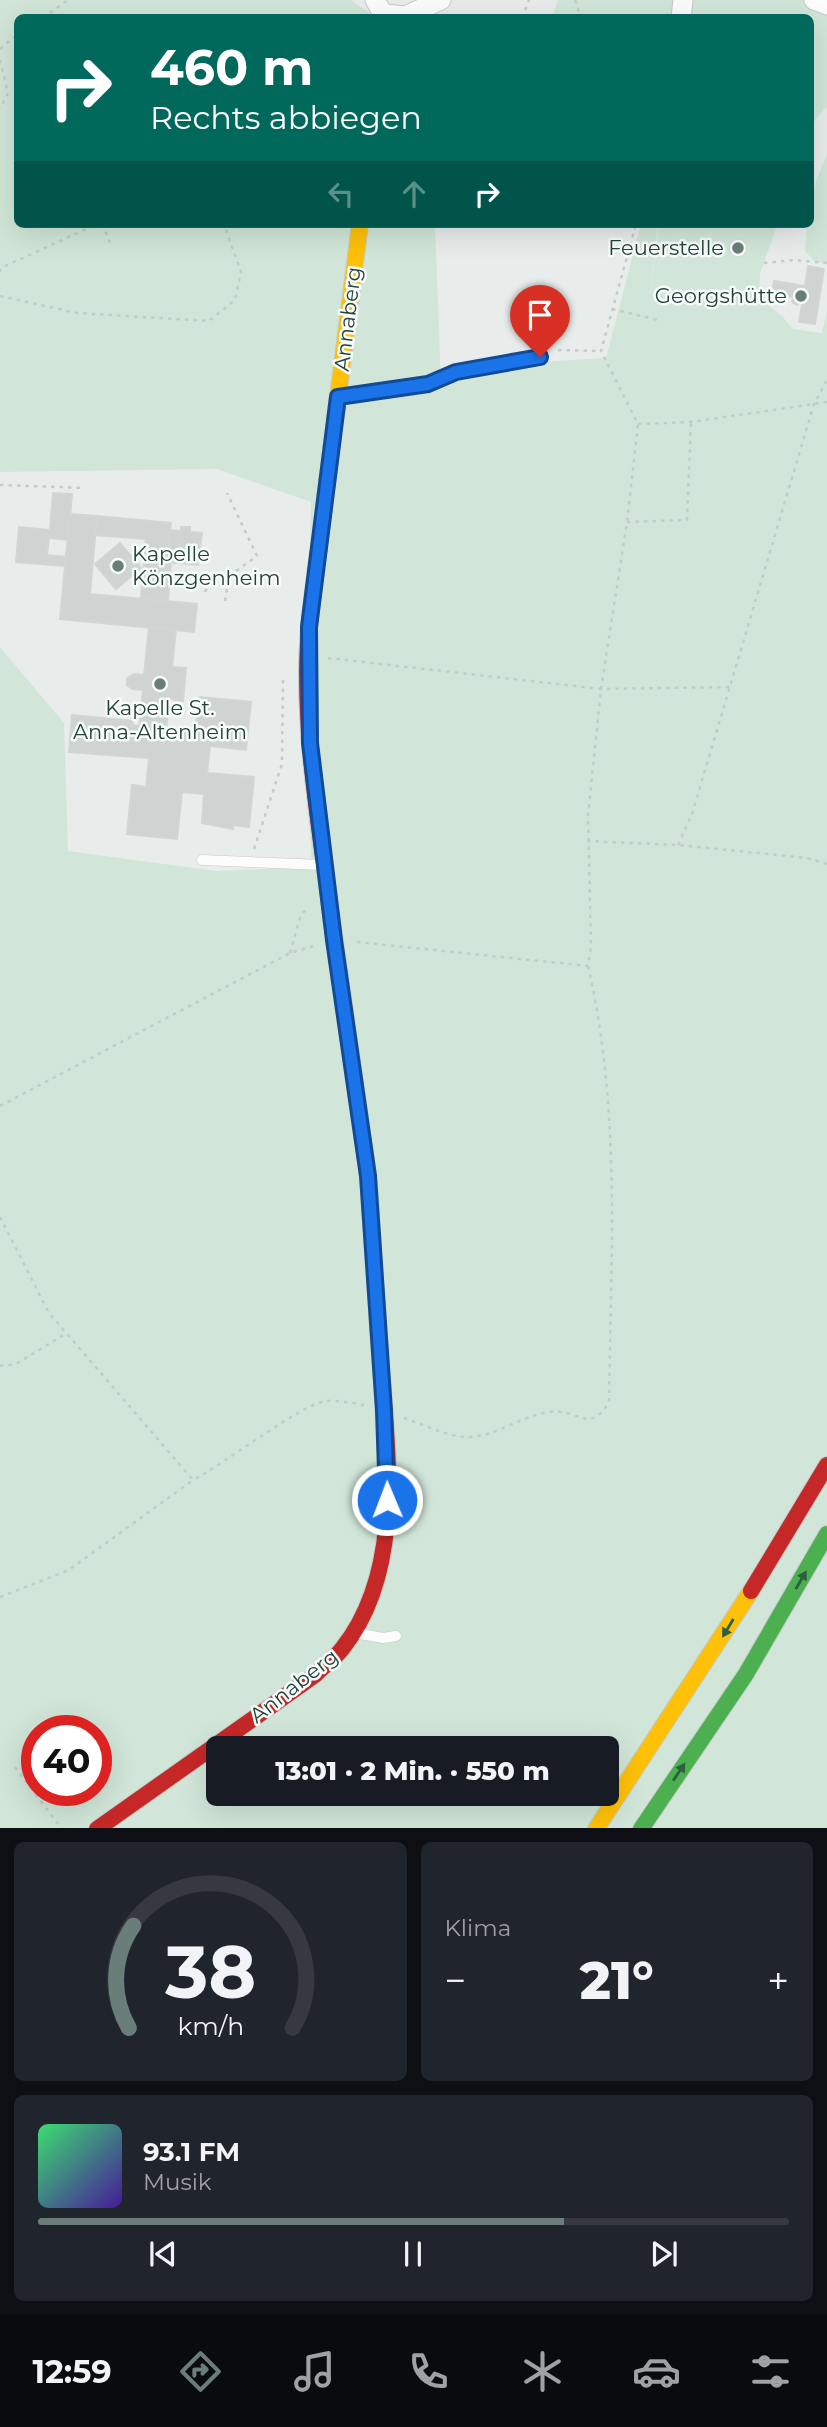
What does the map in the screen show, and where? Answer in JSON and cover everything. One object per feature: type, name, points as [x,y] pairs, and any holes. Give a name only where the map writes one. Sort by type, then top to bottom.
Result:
[{"type":"main road","name":"Annaberg","points":[[98,1828],[315,1675],[355,1632],[369,1601],[385,1546],[387,1524],[384,1411],[368,1176],[311,766],[307,674],[309,627],[359,228]]},
{"type":"main road","points":[[597,1828],[713,1653],[827,1465]]},
{"type":"main road","points":[[642,1828],[746,1674],[827,1534]]},
{"type":"main road","points":[[589,1828],[658,1735]]},
{"type":"street","points":[[410,14],[441,0]]},
{"type":"street","points":[[814,0],[827,5]]},
{"type":"lane","points":[[338,397],[428,384],[456,372],[540,357]]},
{"type":"lane","points":[[202,860],[324,865]]},
{"type":"lane","points":[[355,1632],[383,1638],[396,1636]]},
{"type":"path","points":[[49,14],[68,0]]},
{"type":"path","points":[[0,49],[14,37]]},
{"type":"path","points":[[0,60],[8,93],[0,109]]},
{"type":"path","points":[[0,272],[1,268],[90,228]]},
{"type":"path","points":[[101,228],[111,245]]},
{"type":"path","points":[[0,296],[77,313],[209,321],[235,299],[241,272],[224,228]]},
{"type":"path","points":[[0,1597],[69,1570],[192,1480],[217,1467],[307,1408],[325,1401],[361,1404],[466,1437],[503,1429],[522,1418],[550,1412],[561,1411],[582,1419],[593,1419],[601,1416],[609,1402],[612,1124],[602,1027],[588,966],[591,947],[587,841],[601,689],[627,522],[638,424],[601,351],[635,228]]},
{"type":"path","points":[[764,263],[794,260],[827,263]]},
{"type":"path","points":[[612,309],[658,320]]},
{"type":"path","points":[[558,350],[601,351]]},
{"type":"path","points":[[678,845],[692,814],[775,543],[814,404],[827,380]]},
{"type":"path","points":[[638,424],[691,422],[827,402]]},
{"type":"path","points":[[627,522],[687,520],[691,422]]},
{"type":"path","points":[[0,485],[85,488]]},
{"type":"path","points":[[225,601],[229,576],[257,556],[227,493]]},
{"type":"path","points":[[205,592],[215,573],[229,576]]},
{"type":"path","points":[[307,674],[326,658],[601,689],[729,687]]},
{"type":"path","points":[[249,862],[282,764],[283,676]]},
{"type":"path","points":[[587,841],[678,845],[807,858],[827,864]]},
{"type":"path","points":[[290,953],[301,914],[329,895]]},
{"type":"path","points":[[0,1106],[290,953],[334,940],[588,966]]},
{"type":"path","points":[[0,1217],[49,1313],[192,1480]]},
{"type":"path","points":[[0,1366],[16,1364],[65,1334]]},
{"type":"path","points":[[15,1767],[61,1828]]},
{"type":"green space","points":[[0,0],[351,0],[371,14],[14,14],[14,228],[435,228],[441,384],[539,362],[606,358],[640,228],[658,228],[650,296],[658,228],[776,228],[760,274],[759,298],[782,316],[793,329],[822,333],[827,311],[827,1828],[0,1828],[0,647],[64,723],[68,851],[216,871],[312,867],[305,755],[311,502],[217,469],[0,472]]},
{"type":"green space","points":[[558,0],[827,0],[827,107],[814,122],[814,14],[553,14]]},
{"type":"green space","points":[[827,154],[827,263],[815,262],[805,251],[807,228],[814,228],[815,184]]},
{"type":"building","name":"Feuerstelle","points":[[738,240],[744,242],[744,254],[738,256],[732,254],[730,248],[732,242]]},
{"type":"building","name":"Georgshütte","points":[[808,266],[824,269],[815,324],[799,322],[803,299],[797,305],[792,302],[793,297],[772,294],[774,281],[805,286]]},
{"type":"building","points":[[53,493],[72,494],[68,540],[49,538],[47,555],[66,557],[65,566],[16,562],[19,527],[50,530]]},
{"type":"building","points":[[70,514],[97,516],[90,594],[197,604],[194,632],[60,619]]},
{"type":"building","points":[[97,516],[171,523],[167,562],[171,562],[168,601],[141,599],[146,539],[95,535]]},
{"type":"building","points":[[181,527],[190,527],[190,532],[202,533],[198,565],[167,562],[170,530],[181,531]]},
{"type":"building","name":"Kapelle Könzgenheim","points":[[120,543],[141,568],[116,589],[95,564]]},
{"type":"building","points":[[149,627],[176,630],[172,667],[186,668],[183,701],[170,699],[166,729],[197,732],[195,729],[200,697],[251,702],[246,750],[210,746],[207,773],[254,777],[249,827],[234,825],[233,829],[202,823],[204,794],[182,792],[177,839],[127,834],[132,785],[146,787],[149,758],[69,752],[72,715],[133,721],[132,725],[139,726],[143,690],[132,689],[127,685],[127,678],[134,674],[144,675]]},
{"type":"traffic: fast","points":[[642,1828],[746,1674],[827,1534]]},
{"type":"traffic: slow","points":[[321,530],[359,228]]},
{"type":"traffic: slow","points":[[331,913],[368,1176],[380,1355]]},
{"type":"traffic: slow","points":[[597,1828],[751,1591]]},
{"type":"traffic: jam","points":[[321,530],[308,638],[307,674],[309,734],[331,913]]},
{"type":"traffic: jam","points":[[98,1828],[315,1675],[342,1649],[362,1617],[376,1583],[384,1546],[388,1507],[386,1429],[380,1355]]},
{"type":"traffic: jam","points":[[751,1591],[827,1465]]},
{"type":"place","name":"Feuerstelle","points":[[738,248]]},
{"type":"place","name":"Georgshütte","points":[[801,296]]},
{"type":"place","name":"Kapelle Könzgenheim","points":[[118,566]]},
{"type":"place","name":"Kapelle St. Anna-Altenheim","points":[[160,684]]},
{"type":"route","points":[[387,1500],[384,1411],[368,1176],[311,766],[307,674],[309,627],[338,397],[428,384],[456,372],[540,357]]}]
